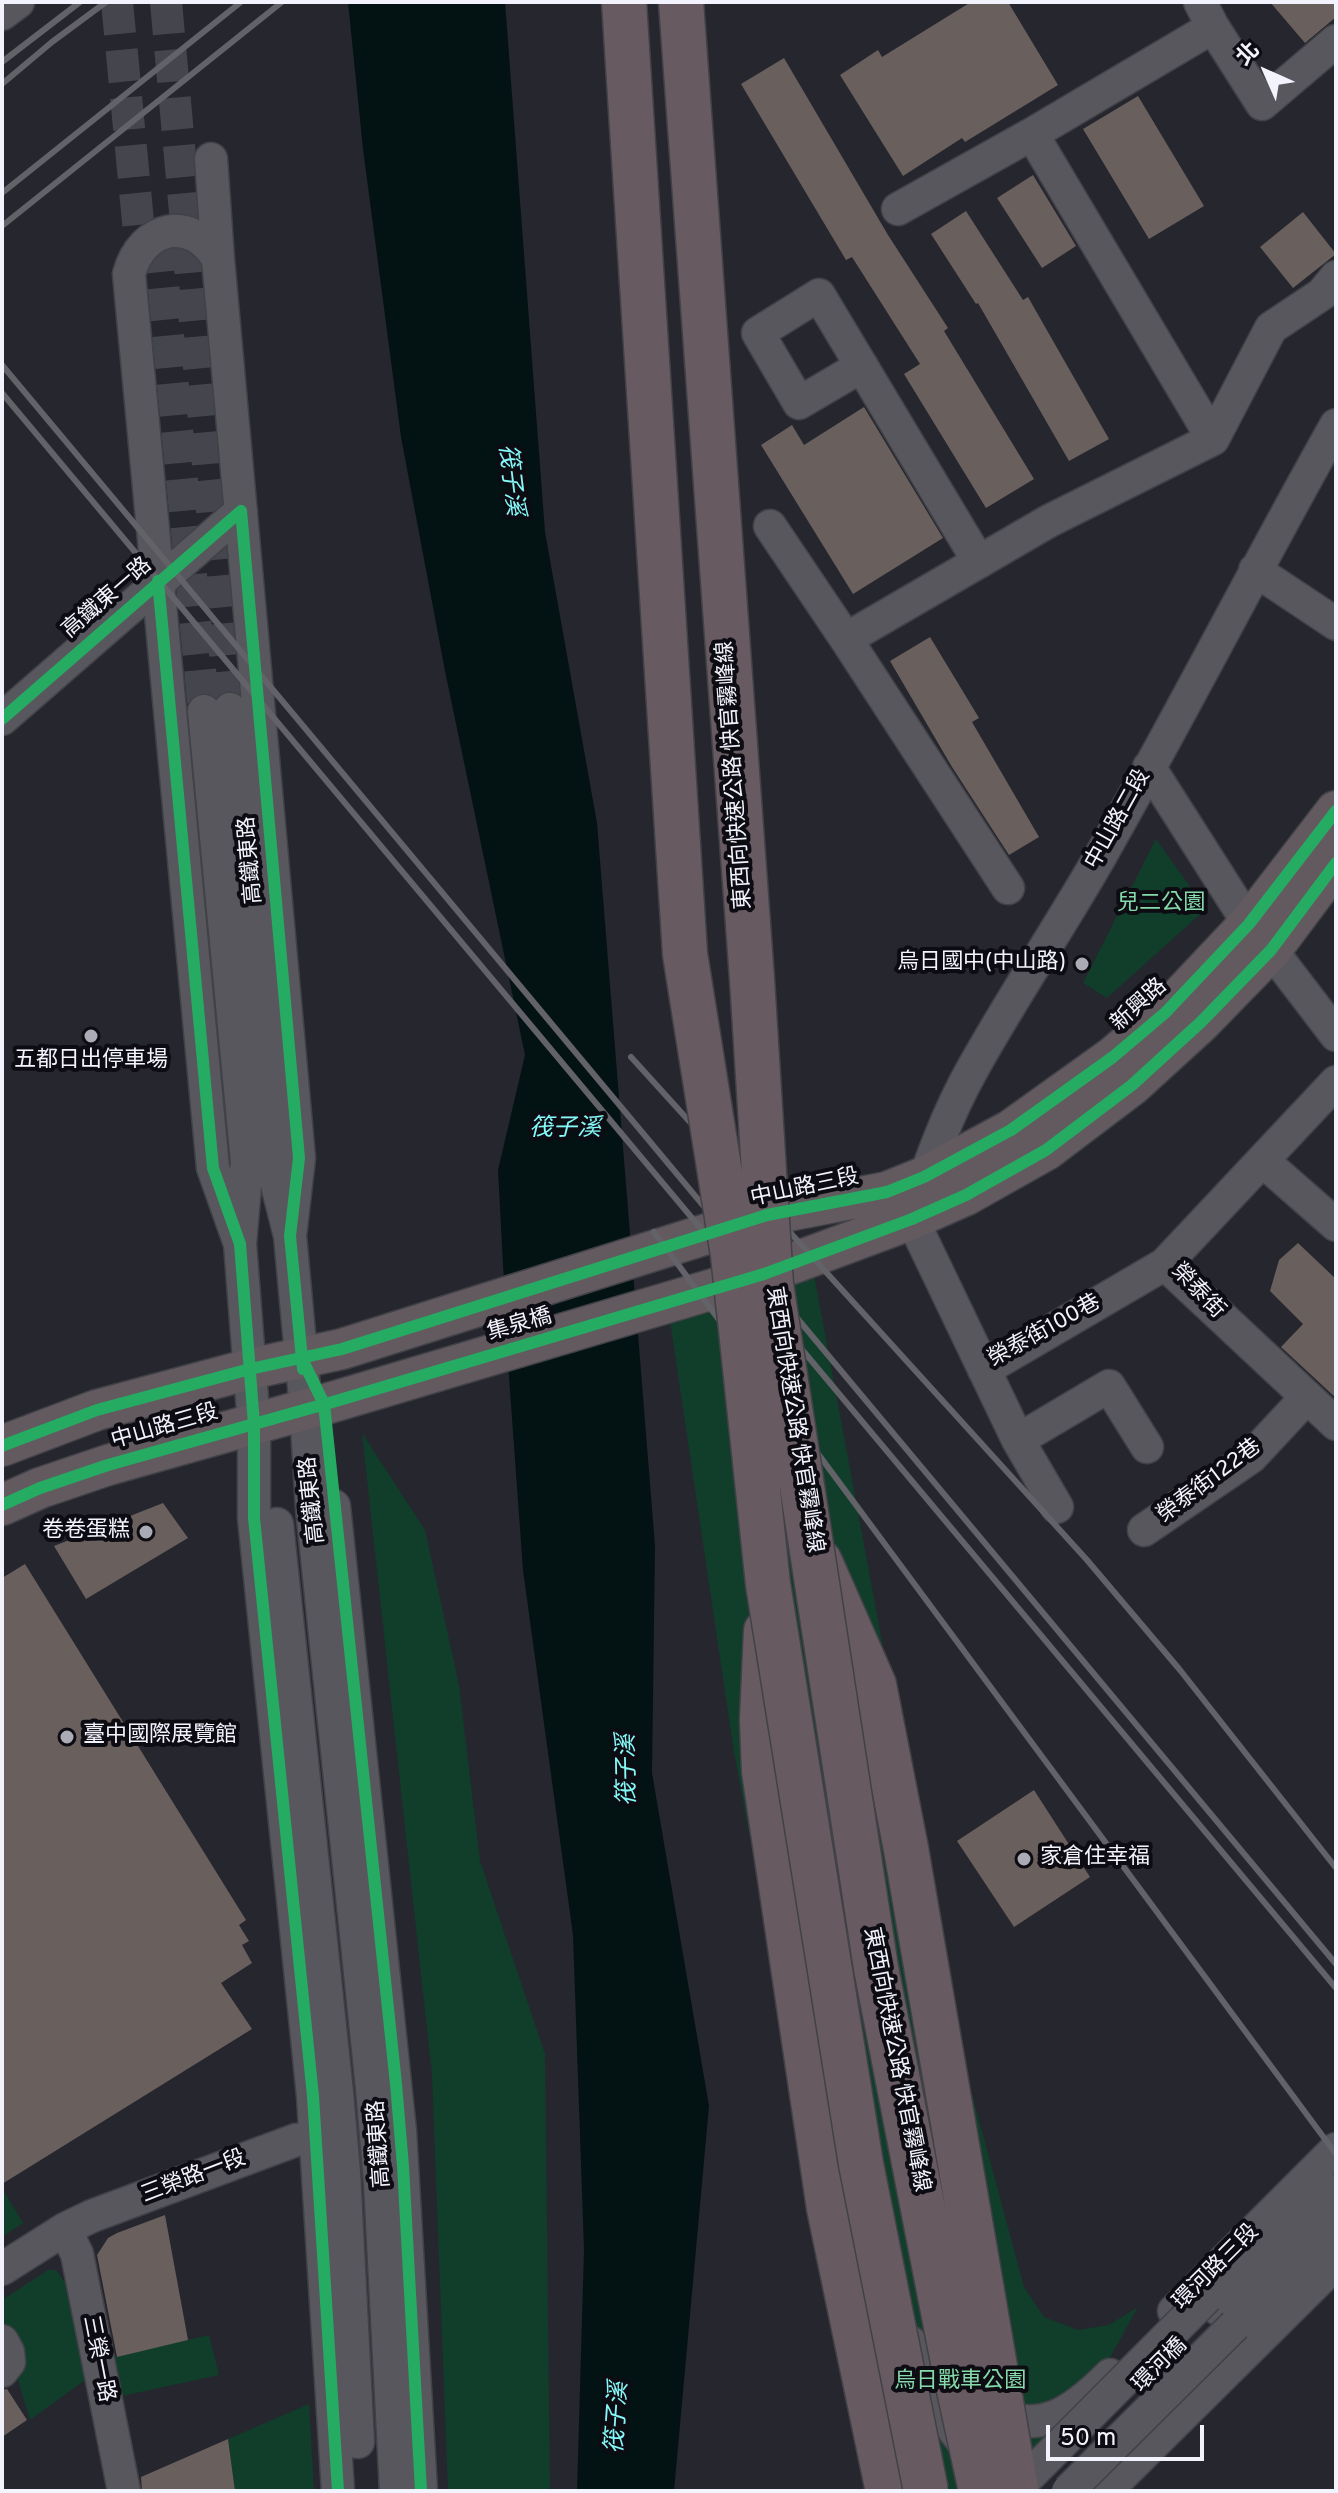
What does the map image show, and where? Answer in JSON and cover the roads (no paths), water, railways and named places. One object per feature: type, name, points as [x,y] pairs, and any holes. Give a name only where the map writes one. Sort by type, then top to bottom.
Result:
[{"type":"highway","name":"東西向快速公路 快官霧峰線","points":[[624,2],[685,954],[733,1255],[768,1584],[861,2164],[926,2491]]},
{"type":"highway","name":"東西向快速公路 快官霧峰線","points":[[681,2],[752,979],[771,1284],[876,1968],[953,2362],[1013,2491]]},
{"type":"highway","points":[[768,1584],[762,1720],[764,1771],[829,2208],[888,2491]]},
{"type":"main road","name":"新興路","points":[[912,1219],[966,1195],[1058,1141],[1132,1085],[1201,1022],[1260,937],[1336,811]]},
{"type":"main road","name":"新興路","points":[[924,1177],[1011,1130],[1113,1057],[1260,937],[1336,863]]},
{"type":"main road","name":"中山路三段","points":[[693,1239],[767,1215],[887,1192],[924,1177]]},
{"type":"main road","points":[[738,1282],[912,1219]]},
{"type":"main road","name":"集泉橋","points":[[319,1354],[693,1239]]},
{"type":"main road","name":"集泉橋","points":[[324,1404],[738,1282]]},
{"type":"main road","name":"中山路三段","points":[[2,1446],[97,1410],[319,1354]]},
{"type":"main road","name":"中山路三段","points":[[2,1505],[40,1488],[108,1465],[324,1404]]},
{"type":"street","points":[[2,14],[18,2]]},
{"type":"street","points":[[898,209],[1032,134],[1207,14],[1262,104],[1336,41]]},
{"type":"street","points":[[1032,134],[1213,439]]},
{"type":"street","points":[[211,159],[218,259]]},
{"type":"street","name":"高鐵東路","points":[[240,1244],[213,1168],[129,274],[134,258],[144,243],[172,231],[186,231],[200,236],[218,259],[299,1158],[290,1236]]},
{"type":"street","points":[[846,639],[1049,521],[1213,439],[1271,328],[1322,294],[1336,277]]},
{"type":"street","points":[[862,366],[979,562]]},
{"type":"street","name":"中山路二段","points":[[912,1219],[924,1177],[972,1070],[1056,934],[1336,425]]},
{"type":"street","name":"高鐵東一路","points":[[2,719],[241,511]]},
{"type":"street","points":[[770,526],[1008,888]]},
{"type":"street","points":[[1255,570],[1336,624]]},
{"type":"street","name":"高鐵東路","points":[[360,2491],[276,1515],[254,1424],[240,1244],[247,1162],[216,710],[271,1161],[319,1354],[324,1404],[312,1509],[388,2132],[421,2491]]},
{"type":"street","points":[[1149,767],[1260,937],[1336,1035]]},
{"type":"street","name":"榮泰街","points":[[1336,1082],[1165,1264],[1336,1424]]},
{"type":"street","points":[[1263,1161],[1336,1225]]},
{"type":"street","name":"榮泰街100巷","points":[[912,1219],[984,1370],[1165,1264]]},
{"type":"street","points":[[738,1282],[804,1725],[875,2096],[930,2314],[943,2353],[964,2388],[983,2408],[986,2425],[981,2432],[964,2436],[955,2432]]},
{"type":"street","points":[[984,1370],[1018,1440],[1057,1507]]},
{"type":"street","points":[[1018,1440],[1109,1386],[1147,1447]]},
{"type":"street","name":"榮泰街122巷","points":[[1144,1530],[1251,1457],[1307,1397]]},
{"type":"street","points":[[875,2096],[902,2319],[918,2364],[955,2432],[977,2459],[1013,2491],[1336,2224]]},
{"type":"street","name":"高鐵東路","points":[[388,2132],[396,2491]]},
{"type":"street","name":"三榮路一段","points":[[2,2269],[65,2229],[92,2216],[296,2140],[388,2132]]},
{"type":"street","name":"高鐵東路","points":[[329,2137],[338,2491]]},
{"type":"street","name":"環河路三段","points":[[983,2408],[1008,2421],[1030,2423],[1052,2418],[1076,2405],[1099,2387],[1336,2149]]},
{"type":"street","points":[[1093,2491],[1336,2169]]},
{"type":"street","name":"環河路三段","points":[[1227,2317],[1336,2191]]},
{"type":"street","name":"三榮一路","points":[[65,2229],[77,2254],[124,2491]]},
{"type":"street","points":[[1227,2317],[1336,2249]]},
{"type":"street","points":[[1106,2491],[1336,2263]]},
{"type":"street","name":"環河橋","points":[[1068,2491],[1227,2317]]},
{"type":"street","points":[[2,2341],[9,2362],[2,2371]]},
{"type":"street","points":[[1099,2387],[1154,2444]]},
{"type":"water","name":"筏子溪","points":[[348,2],[505,2],[545,532],[597,823],[655,1546],[652,1773],[709,2106],[674,2491],[577,2491],[584,2250],[573,1935],[523,1570],[498,1170],[525,1055],[445,671],[401,437],[363,149]]},
{"type":"tunnel","points":[[117,2],[143,274]]},
{"type":"tunnel","points":[[166,2],[230,709]]},
{"type":"tunnel","points":[[159,240],[204,711]]},
{"type":"railway","points":[[2,62],[80,2]]},
{"type":"railway","points":[[2,84],[106,2]]},
{"type":"railway","points":[[2,193],[241,2]]},
{"type":"railway","points":[[2,226],[282,2]]},
{"type":"railway","points":[[2,365],[1336,1964]]},
{"type":"railway","points":[[2,393],[1336,1988]]},
{"type":"railway","points":[[631,1057],[1087,1560],[1180,1670],[1336,1868]]},
{"type":"railway","points":[[654,1232],[1336,2154]]},
{"type":"place","name":"烏日國中(中山路)","points":[[1082,964]]},
{"type":"place","name":"五都日出停車場","points":[[91,1036]]},
{"type":"place","name":"卷卷蛋糕","points":[[146,1532]]},
{"type":"place","name":"臺中國際展覽館","points":[[67,1737]]},
{"type":"place","name":"家倉住幸福","points":[[1024,1859]]},
{"type":"park label","name":"兒二公園","points":[[1161,905]]},
{"type":"park label","name":"烏日戰車公園","points":[[960,2383]]}]
